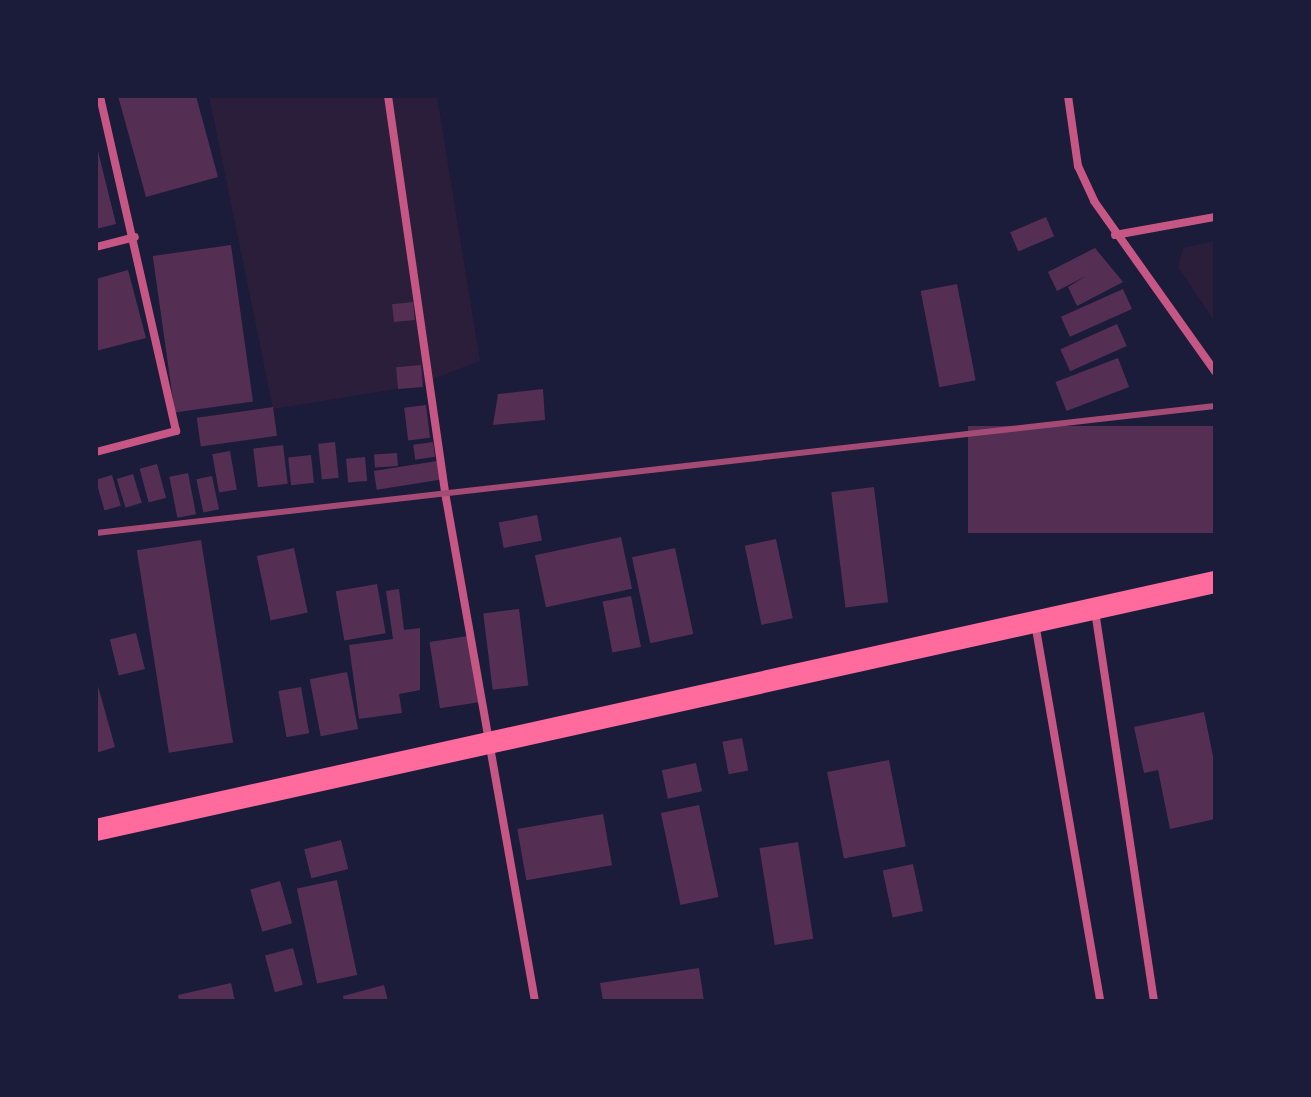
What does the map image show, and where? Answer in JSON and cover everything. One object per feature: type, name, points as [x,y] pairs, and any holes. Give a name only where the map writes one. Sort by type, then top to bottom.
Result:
[{"type":"highway","points":[[96,830],[1215,582]]},
{"type":"street","points":[[96,452],[176,431],[135,237],[100,96]]},
{"type":"street","points":[[388,96],[487,743],[535,1001]]},
{"type":"street","points":[[1068,96],[1078,166],[1115,235],[1215,371]]},
{"type":"street","points":[[1115,235],[1215,217]]},
{"type":"street","points":[[96,247],[135,237]]},
{"type":"street","points":[[1095,611],[1154,1001]]},
{"type":"street","points":[[1035,623],[1100,1001]]},
{"type":"shaded area","points":[[209,96],[437,96],[480,361],[414,386],[273,409]]},
{"type":"shaded area","points":[[1215,241],[1215,322],[1178,267],[1183,248]]},
{"type":"building","points":[[118,96],[196,96],[218,177],[146,197]]},
{"type":"building","points":[[96,143],[116,224],[96,229]]},
{"type":"building","points":[[1046,217],[1054,236],[1018,252],[1010,232]]},
{"type":"building","points":[[231,245],[253,401],[175,412],[153,256]]},
{"type":"building","points":[[1095,248],[1123,282],[1077,306],[1068,287],[1086,276],[1057,291],[1048,272]]},
{"type":"building","points":[[128,270],[146,338],[96,351],[96,279]]},
{"type":"building","points":[[957,284],[976,380],[939,387],[921,291]]},
{"type":"building","points":[[1123,289],[1132,309],[1070,337],[1061,317]]},
{"type":"building","points":[[413,302],[415,320],[394,322],[392,304]]},
{"type":"building","points":[[1117,324],[1127,346],[1070,371],[1060,349]]},
{"type":"building","points":[[1118,358],[1129,387],[1067,411],[1055,382]]},
{"type":"building","points":[[421,365],[423,387],[398,389],[396,367]]},
{"type":"building","points":[[543,389],[545,420],[493,425],[498,394]]},
{"type":"building","points":[[426,405],[430,438],[408,440],[404,408]]},
{"type":"building","points":[[273,407],[277,436],[201,446],[197,418]]},
{"type":"building","points":[[968,426],[1215,426],[1215,533],[968,533]]},
{"type":"building","points":[[335,442],[339,478],[322,480],[318,444]]},
{"type":"building","points":[[433,442],[435,457],[415,460],[413,445]]},
{"type":"building","points":[[283,445],[288,484],[258,487],[253,449]]},
{"type":"building","points":[[230,451],[237,489],[219,493],[212,454]]},
{"type":"building","points":[[397,453],[398,466],[375,468],[374,455]]},
{"type":"building","points":[[311,455],[314,483],[291,485],[288,457]]},
{"type":"building","points":[[365,457],[367,481],[348,483],[346,459]]},
{"type":"building","points":[[437,461],[440,480],[377,490],[374,471]]},
{"type":"building","points":[[157,464],[166,498],[149,502],[140,469]]},
{"type":"building","points":[[188,473],[196,514],[177,518],[169,477]]},
{"type":"building","points":[[133,474],[142,503],[126,508],[117,479]]},
{"type":"building","points":[[112,475],[121,506],[104,510],[96,480]]},
{"type":"building","points":[[212,476],[219,509],[203,513],[196,479]]},
{"type":"building","points":[[874,487],[888,602],[845,607],[831,492]]},
{"type":"building","points":[[537,515],[542,541],[504,548],[499,522]]},
{"type":"building","points":[[621,537],[632,589],[546,607],[535,555]]},
{"type":"building","points":[[776,539],[793,618],[762,625],[745,546]]},
{"type":"building","points":[[201,540],[233,742],[169,753],[137,550]]},
{"type":"building","points":[[294,548],[308,613],[271,620],[257,556]]},
{"type":"building","points":[[675,548],[693,634],[650,643],[632,557]]},
{"type":"building","points":[[377,584],[386,633],[344,641],[336,591]]},
{"type":"building","points":[[399,589],[404,630],[420,628],[420,690],[399,694],[402,713],[359,719],[349,645],[393,639],[386,591]]},
{"type":"building","points":[[631,596],[641,647],[612,653],[603,602]]},
{"type":"building","points":[[519,609],[528,685],[493,690],[483,613]]},
{"type":"building","points":[[136,633],[145,669],[119,675],[110,640]]},
{"type":"building","points":[[468,636],[478,702],[440,708],[429,642]]},
{"type":"building","points":[[347,672],[358,729],[321,736],[310,679]]},
{"type":"building","points":[[96,679],[115,747],[96,753]]},
{"type":"building","points":[[301,687],[309,733],[287,737],[278,691]]},
{"type":"building","points":[[1204,712],[1215,766],[1215,819],[1170,829],[1158,770],[1144,773],[1134,727]]},
{"type":"building","points":[[742,738],[748,770],[729,774],[722,742]]},
{"type":"building","points":[[889,760],[906,846],[844,858],[827,772]]},
{"type":"building","points":[[696,763],[702,791],[668,799],[662,770]]},
{"type":"building","points":[[699,805],[719,897],[680,905],[661,813]]},
{"type":"building","points":[[603,814],[612,865],[526,880],[517,829]]},
{"type":"building","points":[[341,840],[348,869],[311,878],[304,849]]},
{"type":"building","points":[[798,842],[813,939],[775,945],[759,848]]},
{"type":"building","points":[[913,864],[923,911],[893,917],[883,870]]},
{"type":"building","points":[[337,880],[357,975],[317,983],[297,889]]},
{"type":"building","points":[[280,881],[292,923],[262,932],[250,890]]},
{"type":"building","points":[[293,948],[303,985],[275,992],[265,956]]},
{"type":"building","points":[[699,968],[704,1001],[603,1001],[600,983]]},
{"type":"building","points":[[231,983],[235,1001],[179,1001],[178,995]]},
{"type":"building","points":[[384,985],[388,1001],[344,1001],[343,996]]},
{"type":"railway","points":[[96,533],[1215,406]]}]
